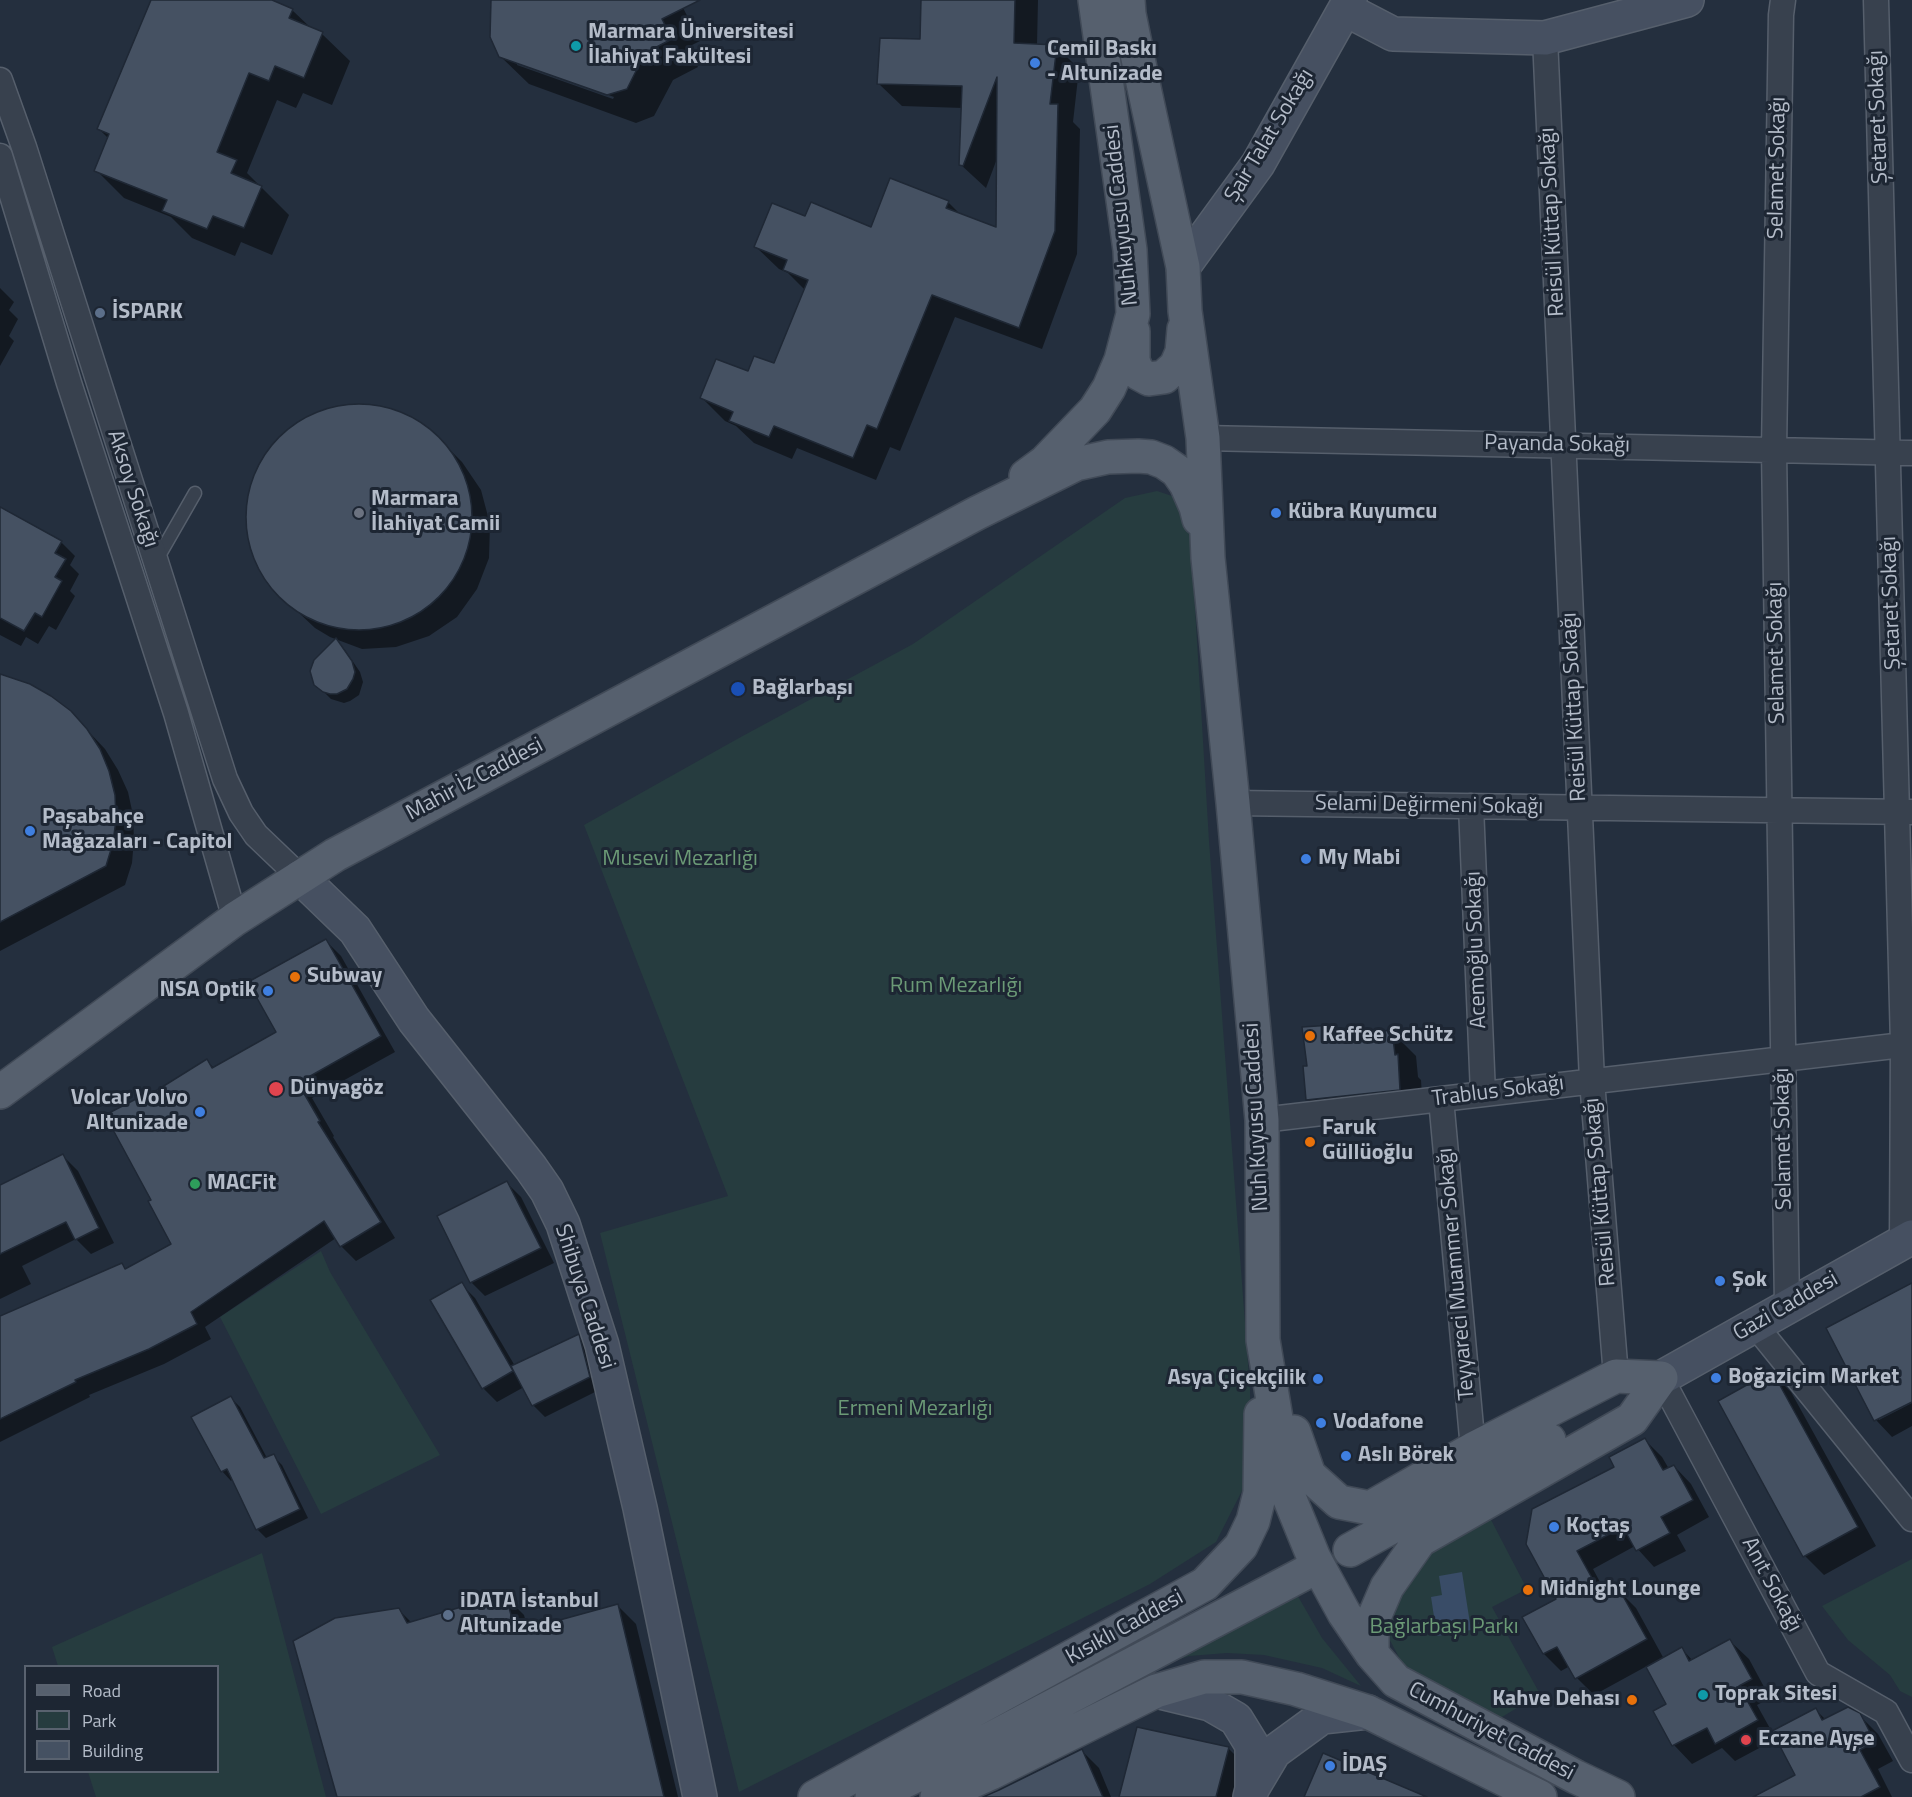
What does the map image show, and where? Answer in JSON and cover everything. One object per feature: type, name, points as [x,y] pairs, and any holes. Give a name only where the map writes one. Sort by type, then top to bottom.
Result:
[{"type":"main road","name":"Nuhkuyusu Caddesi","points":[[976,513],[1045,462],[1095,410],[1109,387],[1121,360],[1133,314],[1130,250],[1095,0]]},
{"type":"main road","name":"Nuhkuyusu Caddesi","points":[[1128,0],[1140,71],[1183,267],[1185,311],[1203,438],[1209,558]]},
{"type":"main road","points":[[1133,314],[1133,361],[1138,373],[1149,379],[1164,377],[1176,366],[1182,352],[1185,311]]},
{"type":"main road","points":[[976,513],[1076,464],[1108,457],[1151,457],[1177,471],[1186,484],[1196,507],[1209,558]]},
{"type":"main road","name":"Mahir İz Caddesi","points":[[0,1092],[235,919],[335,855],[976,513]]},
{"type":"main road","name":"Nuh Kuyusu Caddesi","points":[[1209,558],[1262,1120],[1263,1340],[1289,1497],[1314,1558],[1344,1613],[1372,1654]]},
{"type":"main road","points":[[1263,1340],[1309,1475],[1339,1502],[1370,1508],[1473,1449],[1616,1376],[1661,1378]]},
{"type":"main road","name":"Kısıklı Caddesi","points":[[815,1797],[1205,1584],[1241,1546],[1253,1521],[1260,1493],[1263,1340]]},
{"type":"main road","points":[[1350,1550],[1661,1378]]},
{"type":"main road","points":[[1372,1654],[1372,1622],[1387,1587],[1420,1540],[1632,1419],[1661,1378]]},
{"type":"main road","points":[[872,1797],[971,1749],[1305,1574]]},
{"type":"main road","name":"Cumhuriyet Caddesi","points":[[1372,1654],[1396,1682],[1618,1797]]},
{"type":"main road","points":[[951,1794],[1156,1691],[1204,1677],[1242,1677],[1296,1689],[1368,1712]]},
{"type":"main road","name":"Cumhuriyet Caddesi","points":[[1368,1712],[1540,1797]]},
{"type":"street","points":[[1348,4],[1393,34],[1545,38],[1687,0]]},
{"type":"street","name":"Selamet Sokağı","points":[[1783,0],[1780,27],[1774,450],[1787,1307]]},
{"type":"street","name":"Şetaret Sokağı","points":[[1876,0],[1888,453],[1905,812],[1908,1044],[1907,1239]]},
{"type":"street","name":"Şair Talat Sokağı","points":[[1183,267],[1258,164],[1348,4]]},
{"type":"street","name":"Reisül Küttap Sokağı","points":[[1545,38],[1592,1081],[1616,1376]]},
{"type":"street","name":"Aksoy Sokağı","points":[[0,80],[24,147],[225,779],[241,813],[256,835],[300,877]]},
{"type":"street","name":"Aksoy Sokağı","points":[[0,156],[69,383],[176,714],[235,919]]},
{"type":"street","name":"Payanda Sokağı","points":[[1203,438],[1912,453]]},
{"type":"street","name":"Selami Değirmeni Sokağı","points":[[1233,803],[1905,812]]},
{"type":"street","name":"Acemoğlu Sokağı","points":[[1471,806],[1483,1094]]},
{"type":"street","name":"Shibuya Caddesi","points":[[300,877],[354,930],[414,1020],[531,1168],[547,1191],[563,1224],[602,1344],[642,1520],[700,1797]]},
{"type":"street","name":"Trablus Sokağı","points":[[1262,1120],[1908,1044]]},
{"type":"street","name":"Teyyareci Muammer Sokağı","points":[[1441,1099],[1473,1449]]},
{"type":"street","name":"Gazi Caddesi","points":[[1661,1378],[1907,1239]]},
{"type":"street","points":[[1755,1325],[1912,1519]]},
{"type":"street","name":"Anıt Sokağı","points":[[1661,1378],[1818,1673],[1886,1712],[1905,1730],[1912,1760]]},
{"type":"street","points":[[1156,1691],[1210,1704],[1236,1719],[1252,1744],[1251,1793]]},
{"type":"street","points":[[1251,1793],[1274,1752],[1322,1717],[1368,1712]]},
{"type":"lane","points":[[155,562],[195,494]]},
{"type":"green space","points":[[1157,491],[1178,498],[1191,541],[1209,841],[1250,1390],[1251,1473],[1216,1542],[1150,1584],[739,1792],[600,1233],[728,1196],[584,825],[913,644],[1125,498]]},
{"type":"green space","points":[[321,1251],[330,1272],[440,1455],[321,1514],[220,1317]]},
{"type":"green space","name":"Bağlarbaşı Parkı","points":[[1489,1516],[1527,1589],[1492,1607],[1540,1694],[1497,1720],[1411,1680],[1384,1629],[1426,1546]]},
{"type":"green space","points":[[262,1553],[326,1797],[96,1797],[88,1773],[219,1773],[219,1665],[58,1665],[52,1647]]},
{"type":"green space","points":[[1912,1559],[1912,1697],[1900,1691],[1890,1675],[1848,1640],[1822,1606]]},
{"type":"green space","points":[[1292,1586],[1322,1638],[1361,1686],[1322,1668],[1264,1655],[1227,1653],[1189,1656],[1126,1677]]},
{"type":"water","points":[[1462,1572],[1471,1630],[1437,1636],[1431,1597],[1442,1595],[1439,1576]]},
{"type":"building","points":[[151,0],[272,0],[293,9],[289,18],[323,32],[304,78],[275,66],[269,81],[249,73],[217,152],[237,160],[231,173],[262,186],[244,228],[213,216],[207,229],[162,211],[167,200],[94,171],[109,134],[97,129]]},
{"type":"building","name":"Marmara Üniversitesi İlahiyat Fakültesi","points":[[491,0],[700,0],[662,19],[672,39],[645,53],[627,89],[607,95],[499,57],[490,37]]},
{"type":"building","points":[[921,0],[1015,0],[1014,43],[1057,45],[1050,104],[1058,104],[1055,231],[1019,328],[932,295],[877,429],[867,425],[853,458],[774,426],[769,437],[729,421],[733,412],[700,398],[716,359],[748,371],[754,356],[774,363],[808,280],[783,270],[787,260],[754,247],[772,203],[805,216],[811,202],[871,227],[890,178],[949,201],[946,208],[996,227],[997,77],[963,166],[959,165],[962,86],[877,84],[880,38],[920,39]]},
{"type":"building","name":"Marmara İlahiyat Camii","points":[[359,404],[381,406],[412,417],[439,437],[459,464],[470,495],[472,517],[470,539],[459,570],[439,597],[412,617],[381,628],[359,630],[337,628],[306,617],[279,597],[259,570],[248,539],[246,517],[248,495],[259,464],[279,437],[306,417],[337,406]]},
{"type":"building","points":[[0,507],[62,541],[55,553],[66,559],[55,577],[62,581],[42,617],[35,613],[24,631],[0,618]]},
{"type":"building","points":[[336,638],[352,661],[355,672],[347,689],[337,694],[330,694],[314,685],[310,671],[314,660]]},
{"type":"building","points":[[0,674],[30,684],[51,696],[71,711],[87,729],[100,749],[109,771],[115,795],[116,819],[113,843],[106,866],[0,922]]},
{"type":"building","points":[[326,939],[381,1036],[298,1083],[320,1121],[318,1122],[381,1222],[340,1247],[324,1221],[191,1312],[197,1324],[149,1349],[75,1380],[76,1382],[0,1419],[0,1316],[122,1263],[125,1269],[171,1244],[148,1201],[151,1200],[105,1115],[136,1099],[138,1102],[207,1059],[212,1068],[276,1032],[248,982]]},
{"type":"building","points":[[1332,1025],[1333,1037],[1392,1030],[1395,1055],[1398,1054],[1400,1090],[1306,1100],[1303,1066],[1307,1066],[1302,1027]]},
{"type":"building","points":[[63,1154],[99,1228],[75,1240],[66,1222],[0,1254],[0,1185]]},
{"type":"building","points":[[507,1181],[541,1248],[470,1283],[437,1216]]},
{"type":"building","points":[[462,1282],[513,1371],[482,1389],[430,1300]]},
{"type":"building","points":[[1912,1283],[1912,1402],[1874,1421],[1826,1328]]},
{"type":"building","points":[[579,1334],[590,1377],[532,1406],[511,1366]]},
{"type":"building","points":[[1772,1371],[1858,1527],[1803,1557],[1718,1401]]},
{"type":"building","points":[[231,1396],[264,1458],[274,1454],[300,1509],[256,1530],[227,1469],[221,1472],[191,1417]]},
{"type":"building","points":[[1645,1438],[1663,1470],[1674,1465],[1693,1500],[1661,1517],[1670,1533],[1636,1551],[1623,1527],[1577,1551],[1603,1598],[1619,1589],[1647,1639],[1575,1679],[1557,1647],[1543,1654],[1522,1617],[1556,1599],[1526,1544],[1532,1509],[1614,1467],[1609,1457]]},
{"type":"building","points":[[505,1594],[516,1632],[618,1604],[664,1797],[337,1797],[293,1641],[335,1618],[399,1608],[407,1623]]},
{"type":"building","name":"Toprak Sitesi","points":[[1730,1639],[1752,1679],[1739,1686],[1758,1720],[1715,1744],[1707,1728],[1672,1746],[1653,1711],[1666,1704],[1646,1667],[1682,1647],[1689,1661]]},
{"type":"building","name":"Toprak Sitesi","points":[[1848,1707],[1860,1713],[1875,1742],[1860,1750],[1880,1787],[1861,1797],[1753,1797],[1795,1775],[1772,1731],[1816,1708],[1822,1720]]},
{"type":"building","points":[[1137,1727],[1229,1747],[1216,1797],[1119,1797]]},
{"type":"building","points":[[1082,1749],[1103,1797],[983,1797],[999,1790]]},
{"type":"building","points":[[1323,1753],[1427,1797],[1304,1797]]},
{"type":"place","name":"Marmara Üniversitesi İlahiyat Fakültesi","points":[[576,46]]},
{"type":"place","name":"Cemil Baskı - Altunizade","points":[[1035,63]]},
{"type":"place","name":"İSPARK","points":[[100,313]]},
{"type":"place","name":"Marmara İlahiyat Camii","points":[[359,513]]},
{"type":"place","name":"Kübra Kuyumcu","points":[[1276,513]]},
{"type":"place","name":"Bağlarbaşı","points":[[738,689]]},
{"type":"place","name":"Paşabahçe Mağazaları - Capitol","points":[[30,831]]},
{"type":"place","name":"My Mabi","points":[[1306,859]]},
{"type":"place","name":"Subway","points":[[295,977]]},
{"type":"place","name":"NSA Optik","points":[[268,991]]},
{"type":"place","name":"Kaffee Schütz","points":[[1310,1036]]},
{"type":"place","name":"Dünyagöz","points":[[276,1089]]},
{"type":"place","name":"Volcar Volvo Altunizade","points":[[200,1112]]},
{"type":"place","name":"Faruk Güllüoğlu","points":[[1310,1142]]},
{"type":"place","name":"MACFit","points":[[195,1184]]},
{"type":"place","name":"Şok","points":[[1720,1281]]},
{"type":"place","name":"Boğaziçim Market","points":[[1716,1378]]},
{"type":"place","name":"Asya Çiçekçilik","points":[[1318,1379]]},
{"type":"place","name":"Vodafone","points":[[1321,1423]]},
{"type":"place","name":"Aslı Börek","points":[[1346,1456]]},
{"type":"place","name":"Koçtaş","points":[[1554,1527]]},
{"type":"place","name":"Midnight Lounge","points":[[1528,1590]]},
{"type":"place","name":"iDATA İstanbul Altunizade","points":[[448,1615]]},
{"type":"place","name":"Toprak Sitesi","points":[[1703,1695]]},
{"type":"place","name":"Kahve Dehası","points":[[1632,1700]]},
{"type":"place","name":"Eczane Ayşe","points":[[1746,1740]]},
{"type":"place","name":"İDAŞ","points":[[1330,1766]]},
{"type":"park label","name":"Musevi Mezarlığı","points":[[680,860]]},
{"type":"park label","name":"Rum Mezarlığı","points":[[956,987]]},
{"type":"park label","name":"Ermeni Mezarlığı","points":[[915,1410]]}]
